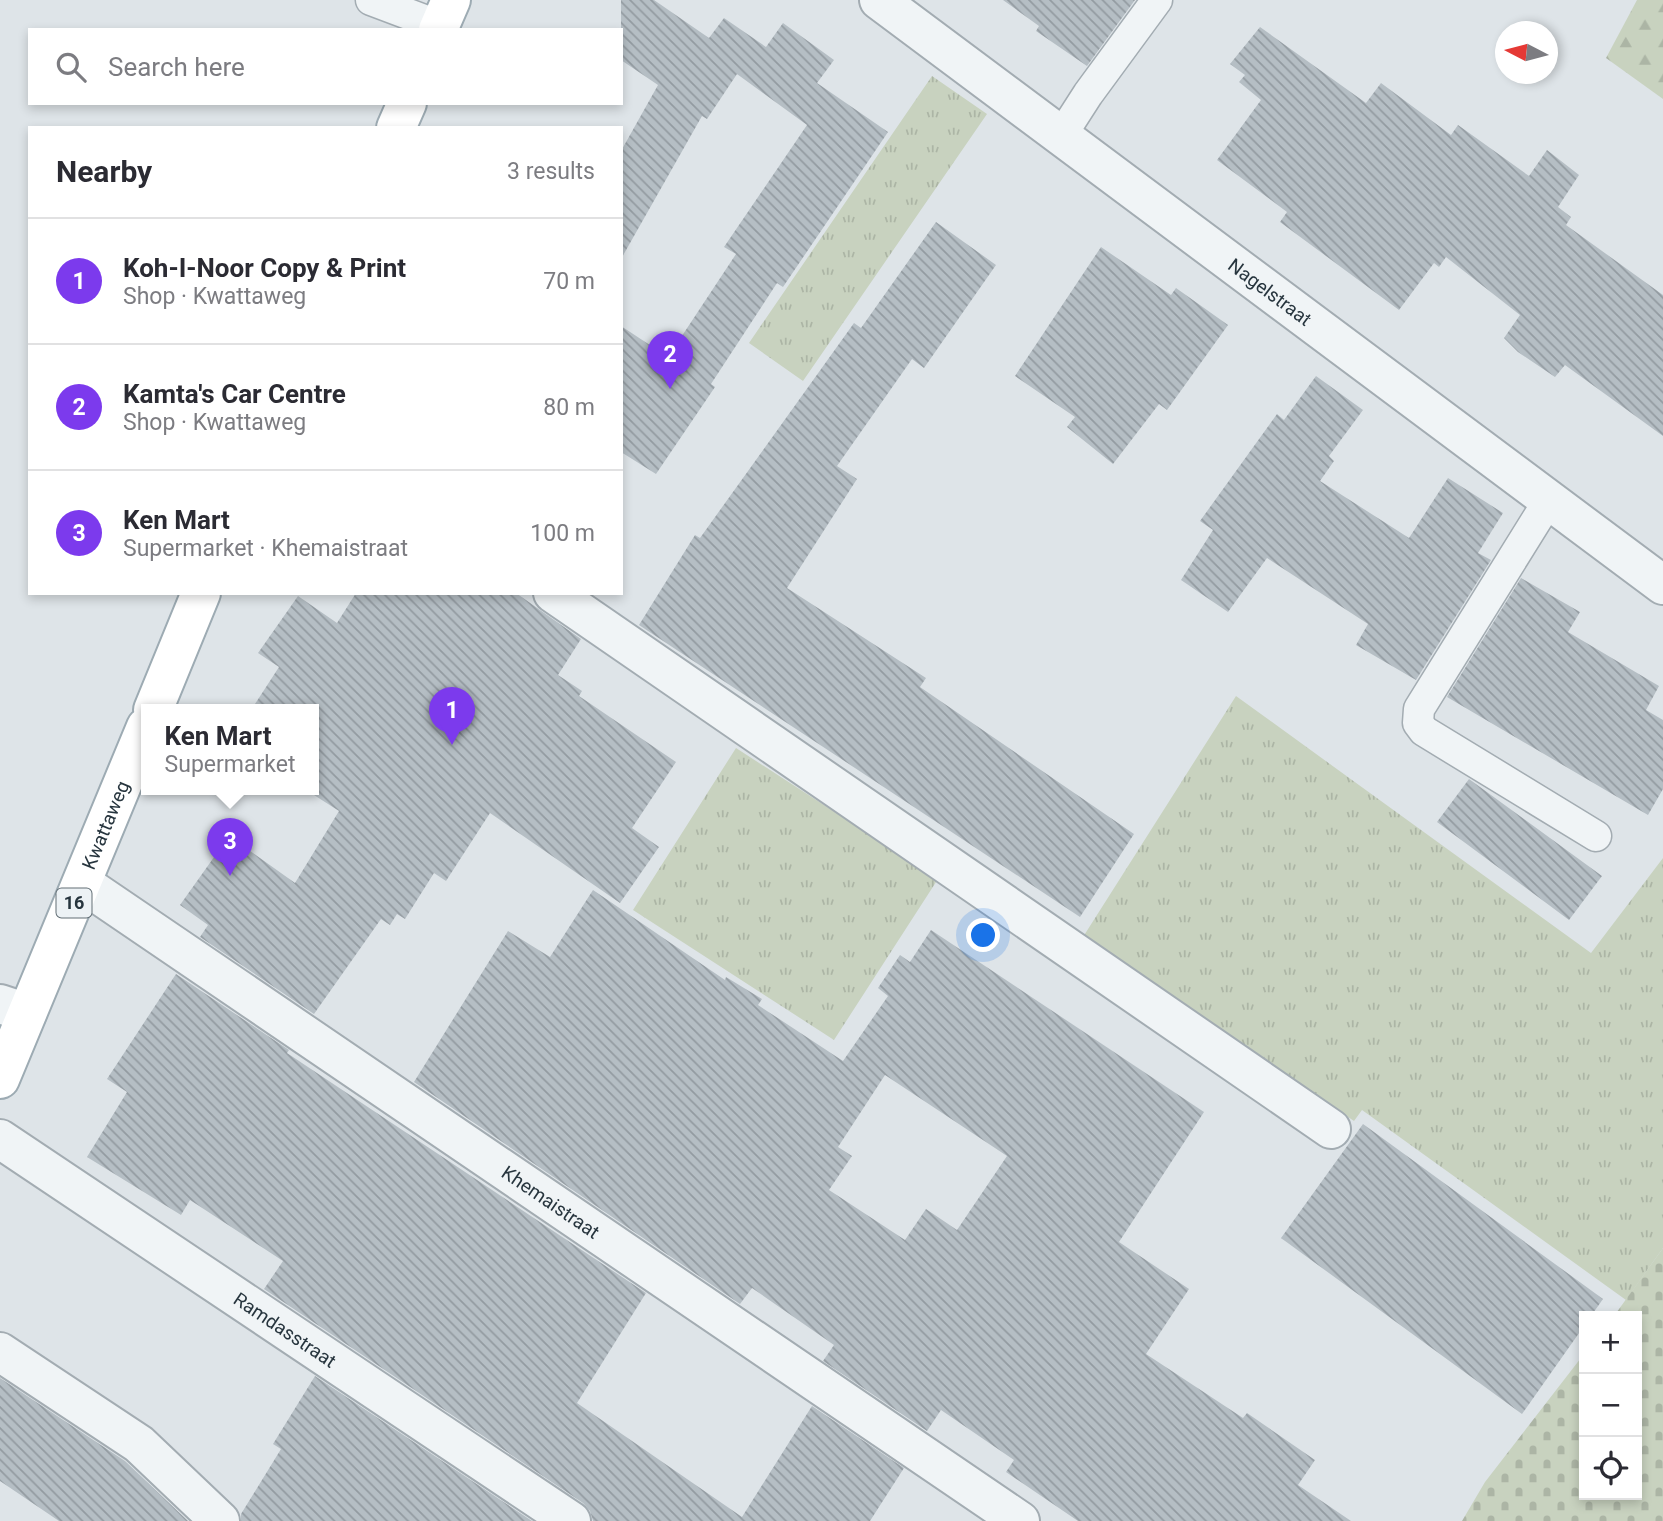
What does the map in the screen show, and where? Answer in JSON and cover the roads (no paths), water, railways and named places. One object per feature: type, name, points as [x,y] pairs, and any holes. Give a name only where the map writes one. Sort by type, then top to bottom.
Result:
[{"type":"main road","points":[[397,126],[406,105]]},
{"type":"main road","points":[[155,704],[200,595]]},
{"type":"main road","name":"Kwattaweg","points":[[0,1079],[13,1009],[82,883],[141,739]]},
{"type":"street","name":"Nagelstraat","points":[[879,0],[1663,585]]},
{"type":"street","points":[[556,595],[1331,1129]]},
{"type":"street","name":"Khemaistraat","points":[[82,883],[1020,1521]]},
{"type":"street","name":"Ramdasstraat","points":[[0,1139],[571,1521]]},
{"type":"street","points":[[0,1353],[139,1444],[220,1521]]},
{"type":"lane","points":[[371,0],[443,18]]},
{"type":"lane","points":[[1061,136],[1088,94],[1157,0]]},
{"type":"lane","points":[[1549,500],[1419,709],[1418,723],[1424,731],[1596,836]]},
{"type":"place","name":"Kamta's Car Centre","points":[[670,389]]},
{"type":"place","name":"Koh-I-Noor Copy & Print","points":[[452,745]]},
{"type":"place","name":"Ken Mart","points":[[230,876]]}]
